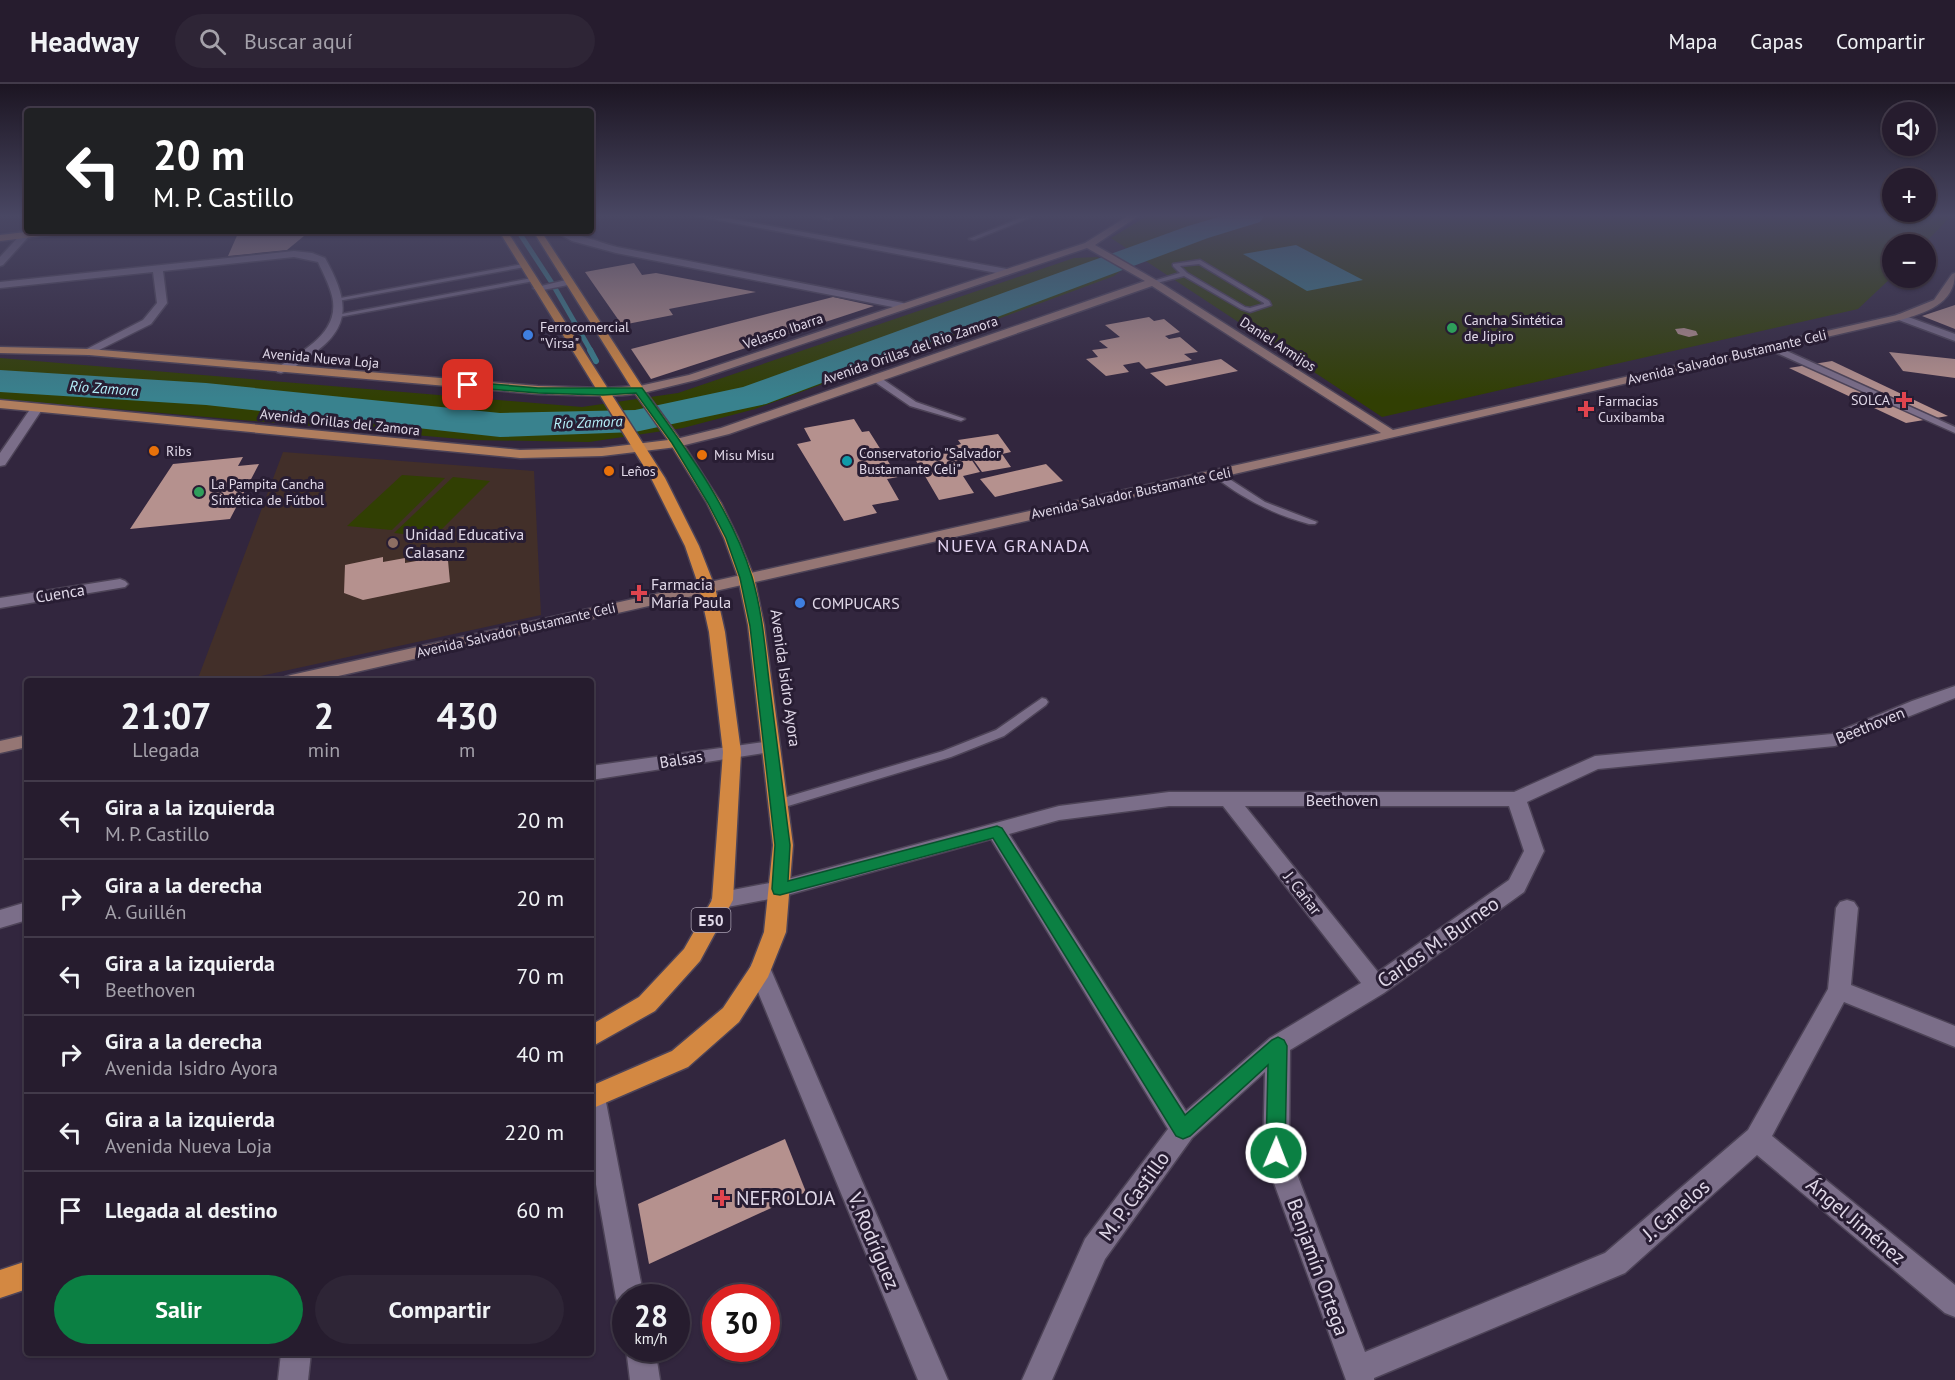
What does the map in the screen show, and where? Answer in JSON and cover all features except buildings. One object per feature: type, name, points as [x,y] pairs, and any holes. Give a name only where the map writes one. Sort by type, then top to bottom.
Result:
[{"type":"highway","name":"E50","points":[[530,276],[639,446],[676,510],[707,586],[717,632],[732,752],[722,900],[692,955],[647,1004],[594,1035]]},
{"type":"highway","name":"Avenida Isidro Ayora","points":[[566,276],[641,393],[675,441],[714,503],[731,538],[746,578],[756,626],[783,845],[775,932],[760,970],[731,1015],[680,1059],[594,1096]]},
{"type":"main road","name":"Velasco Ibarra","points":[[641,393],[993,276]]},
{"type":"main road","name":"Daniel Armijos","points":[[1143,276],[1389,433]]},
{"type":"main road","name":"Avenida Salvador Bustamante Celi","points":[[304,678],[1773,348],[1900,317],[1938,302],[1955,276]]},
{"type":"main road","name":"Avenida Orillas del Rio Zamora","points":[[675,441],[725,431],[1153,282]]},
{"type":"main road","name":"Avenida Nueva Loja","points":[[0,350],[89,352],[606,396],[641,393]]},
{"type":"main road","name":"Avenida Orillas del Zamora","points":[[0,404],[520,454],[559,455],[675,441]]},
{"type":"main road","points":[[0,747],[24,742]]},
{"type":"street","points":[[0,285],[84,276]]},
{"type":"street","points":[[89,352],[147,322],[162,303],[159,276]]},
{"type":"street","points":[[281,370],[327,337],[337,325],[338,299],[329,276]]},
{"type":"street","points":[[752,276],[903,306]]},
{"type":"street","points":[[535,284],[570,282]]},
{"type":"street","points":[[1900,317],[1955,338]]},
{"type":"street","points":[[0,462],[37,408]]},
{"type":"street","name":"Cuenca","points":[[0,603],[120,584]]},
{"type":"street","name":"Beethoven","points":[[722,900],[780,889],[1070,812],[1169,799],[1229,801],[1515,799],[1595,763],[1835,740],[1955,692]]},
{"type":"street","name":"Balsas","points":[[594,773],[771,747]]},
{"type":"street","name":"Carlos M. Burneo","points":[[1278,1046],[1376,986],[1517,886],[1534,851],[1515,799]]},
{"type":"street","name":"J. Cañar","points":[[1229,801],[1376,986]]},
{"type":"street","points":[[997,832],[1183,1130]]},
{"type":"street","name":"J. Canelos","points":[[1359,1375],[1615,1263],[1757,1139],[1839,990],[1847,908]]},
{"type":"street","points":[[0,919],[24,912]]},
{"type":"street","name":"V. Rodríguez","points":[[760,970],[933,1380]]},
{"type":"street","points":[[1839,990],[1955,1037]]},
{"type":"street","name":"M. P. Castillo","points":[[1037,1380],[1095,1249],[1183,1130],[1278,1046]]},
{"type":"street","name":"Benjamín Ortega","points":[[1278,1046],[1276,1153],[1359,1375]]},
{"type":"street","points":[[594,1108],[627,1284]]},
{"type":"street","name":"Ángel Jiménez","points":[[1757,1139],[1955,1303]]},
{"type":"street","points":[[292,1380],[296,1356]]},
{"type":"street","points":[[642,1362],[645,1380]]},
{"type":"lane","points":[[338,299],[464,276]]},
{"type":"lane","points":[[1153,282],[1175,276]]},
{"type":"lane","points":[[1189,276],[1243,308],[1250,310],[1268,305],[1267,302],[1224,276]]},
{"type":"lane","points":[[339,315],[535,284]]},
{"type":"lane","points":[[1773,348],[1955,430]]},
{"type":"lane","points":[[875,378],[913,404],[961,419]]},
{"type":"lane","points":[[1217,474],[1236,490],[1262,506],[1312,522]]},
{"type":"lane","points":[[778,804],[947,754],[1000,733],[1042,702]]},
{"type":"shaded area","points":[[1020,276],[1113,276],[755,409],[683,428],[589,442],[472,440],[0,399],[0,358],[582,407],[678,393]]},
{"type":"shaded area","points":[[1169,276],[1882,276],[1882,286],[1858,309],[1382,417]]},
{"type":"shaded area","points":[[1282,276],[1356,276],[1363,280],[1307,291]]},
{"type":"shaded area","name":"Unidad Educativa Calasanz","points":[[283,452],[534,471],[541,615],[252,678],[198,678]]},
{"type":"shaded area","points":[[402,475],[445,478],[392,530],[347,526]]},
{"type":"shaded area","points":[[453,477],[490,481],[434,537],[394,533]]},
{"type":"waterway","points":[[548,276],[591,351]]},
{"type":"waterway","name":"Río Zamora","points":[[0,381],[206,394],[500,425],[635,421],[753,396],[1077,276]]},
{"type":"waterway","points":[[590,350],[596,361]]},
{"type":"place","name":"Cancha Sintética de Jipiro","points":[[1452,328]]},
{"type":"place","name":"Ferrocomercial \"Virsa\"","points":[[528,335]]},
{"type":"place","name":"SOLCA","points":[[1904,400]]},
{"type":"place","name":"Farmacias Cuxibamba","points":[[1586,409]]},
{"type":"place","name":"Ribs","points":[[154,451]]},
{"type":"place","name":"Misu Misu","points":[[702,455]]},
{"type":"place","name":"Conservatorio \"Salvador Bustamante Celi\"","points":[[847,461]]},
{"type":"place","name":"Leños","points":[[609,471]]},
{"type":"place","name":"La Pampita Cancha Sintética de Fútbol","points":[[199,492]]},
{"type":"place","name":"Unidad Educativa Calasanz","points":[[393,543]]},
{"type":"place","name":"Farmacia María Paula","points":[[639,593]]},
{"type":"place","name":"COMPUCARS","points":[[800,603]]},
{"type":"place","name":"NEFROLOJA","points":[[722,1198]]},
{"type":"district","name":"NUEVA GRANADA","points":[[1014,545]]},
{"type":"route","points":[[468,385],[603,392],[639,390],[677,443],[714,503],[731,538],[746,578],[756,626],[783,845],[780,889],[997,832],[1183,1130],[1278,1046],[1276,1153]]}]
